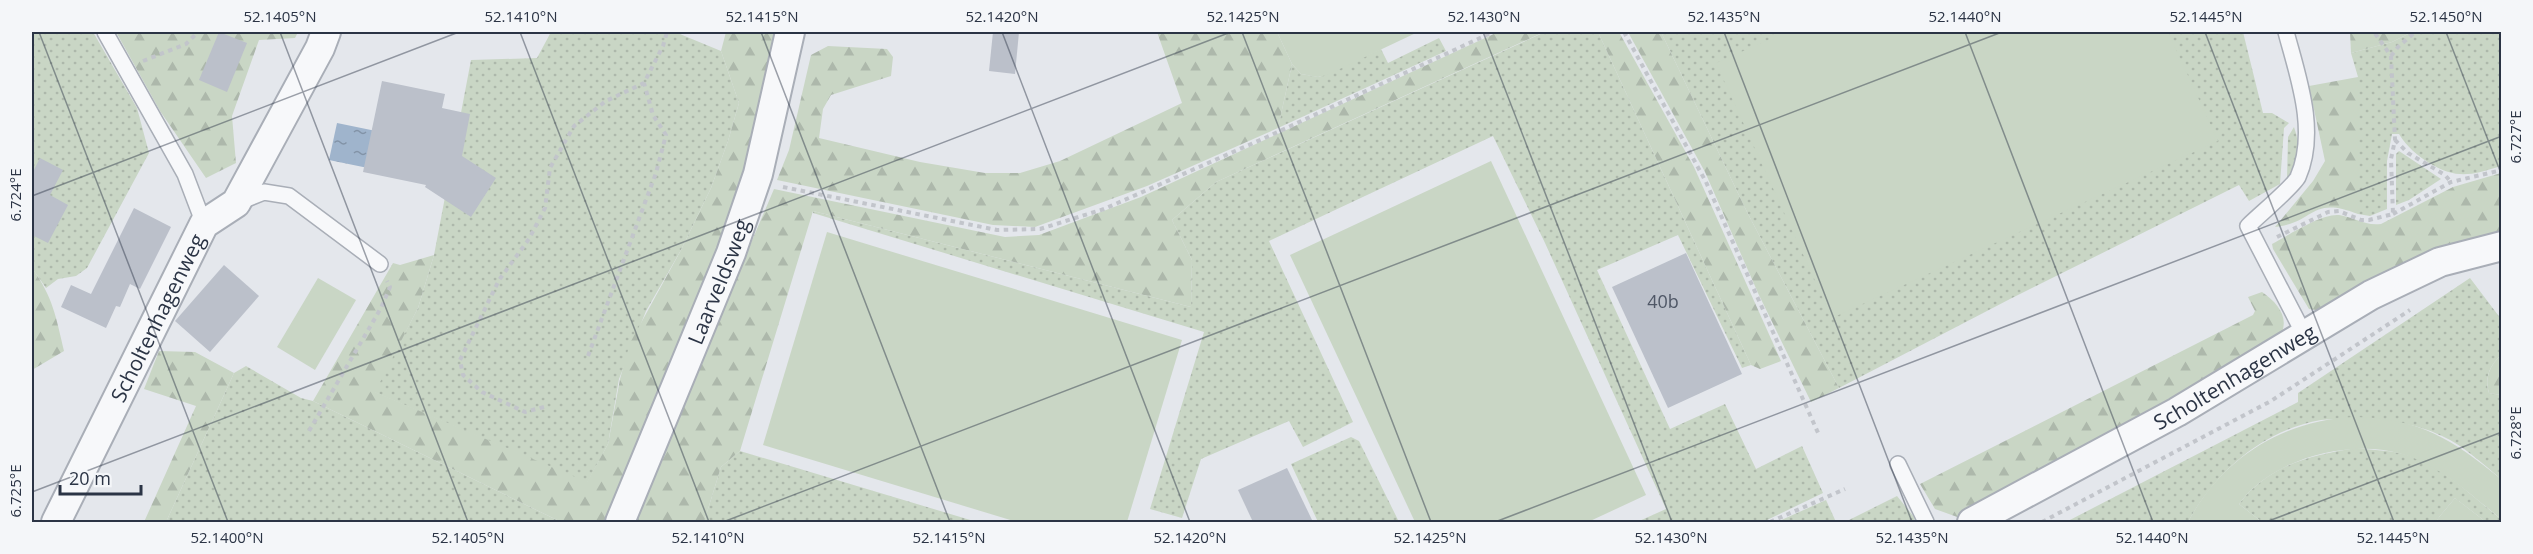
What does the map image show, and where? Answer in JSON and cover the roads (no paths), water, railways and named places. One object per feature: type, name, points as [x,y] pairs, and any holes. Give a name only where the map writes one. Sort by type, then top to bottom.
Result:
[{"type":"street","name":"Scholtenhagenweg","points":[[56,522],[204,224],[236,203],[320,48],[326,32]]},
{"type":"street","name":"Laarveldsweg","points":[[621,522],[731,253],[755,182],[790,32]]},
{"type":"street","name":"Scholtenhagenweg","points":[[1972,522],[2177,412],[2337,315],[2407,277],[2440,262],[2502,246]]},
{"type":"lane","points":[[105,32],[185,174],[204,224]]},
{"type":"lane","points":[[2286,32],[2304,100],[2306,145],[2297,178],[2248,226],[2305,336]]},
{"type":"lane","points":[[236,203],[264,192],[289,196],[380,264]]},
{"type":"lane","points":[[1898,464],[1926,522]]},
{"type":"water","points":[[337,123],[410,138],[402,175],[329,160]]}]
